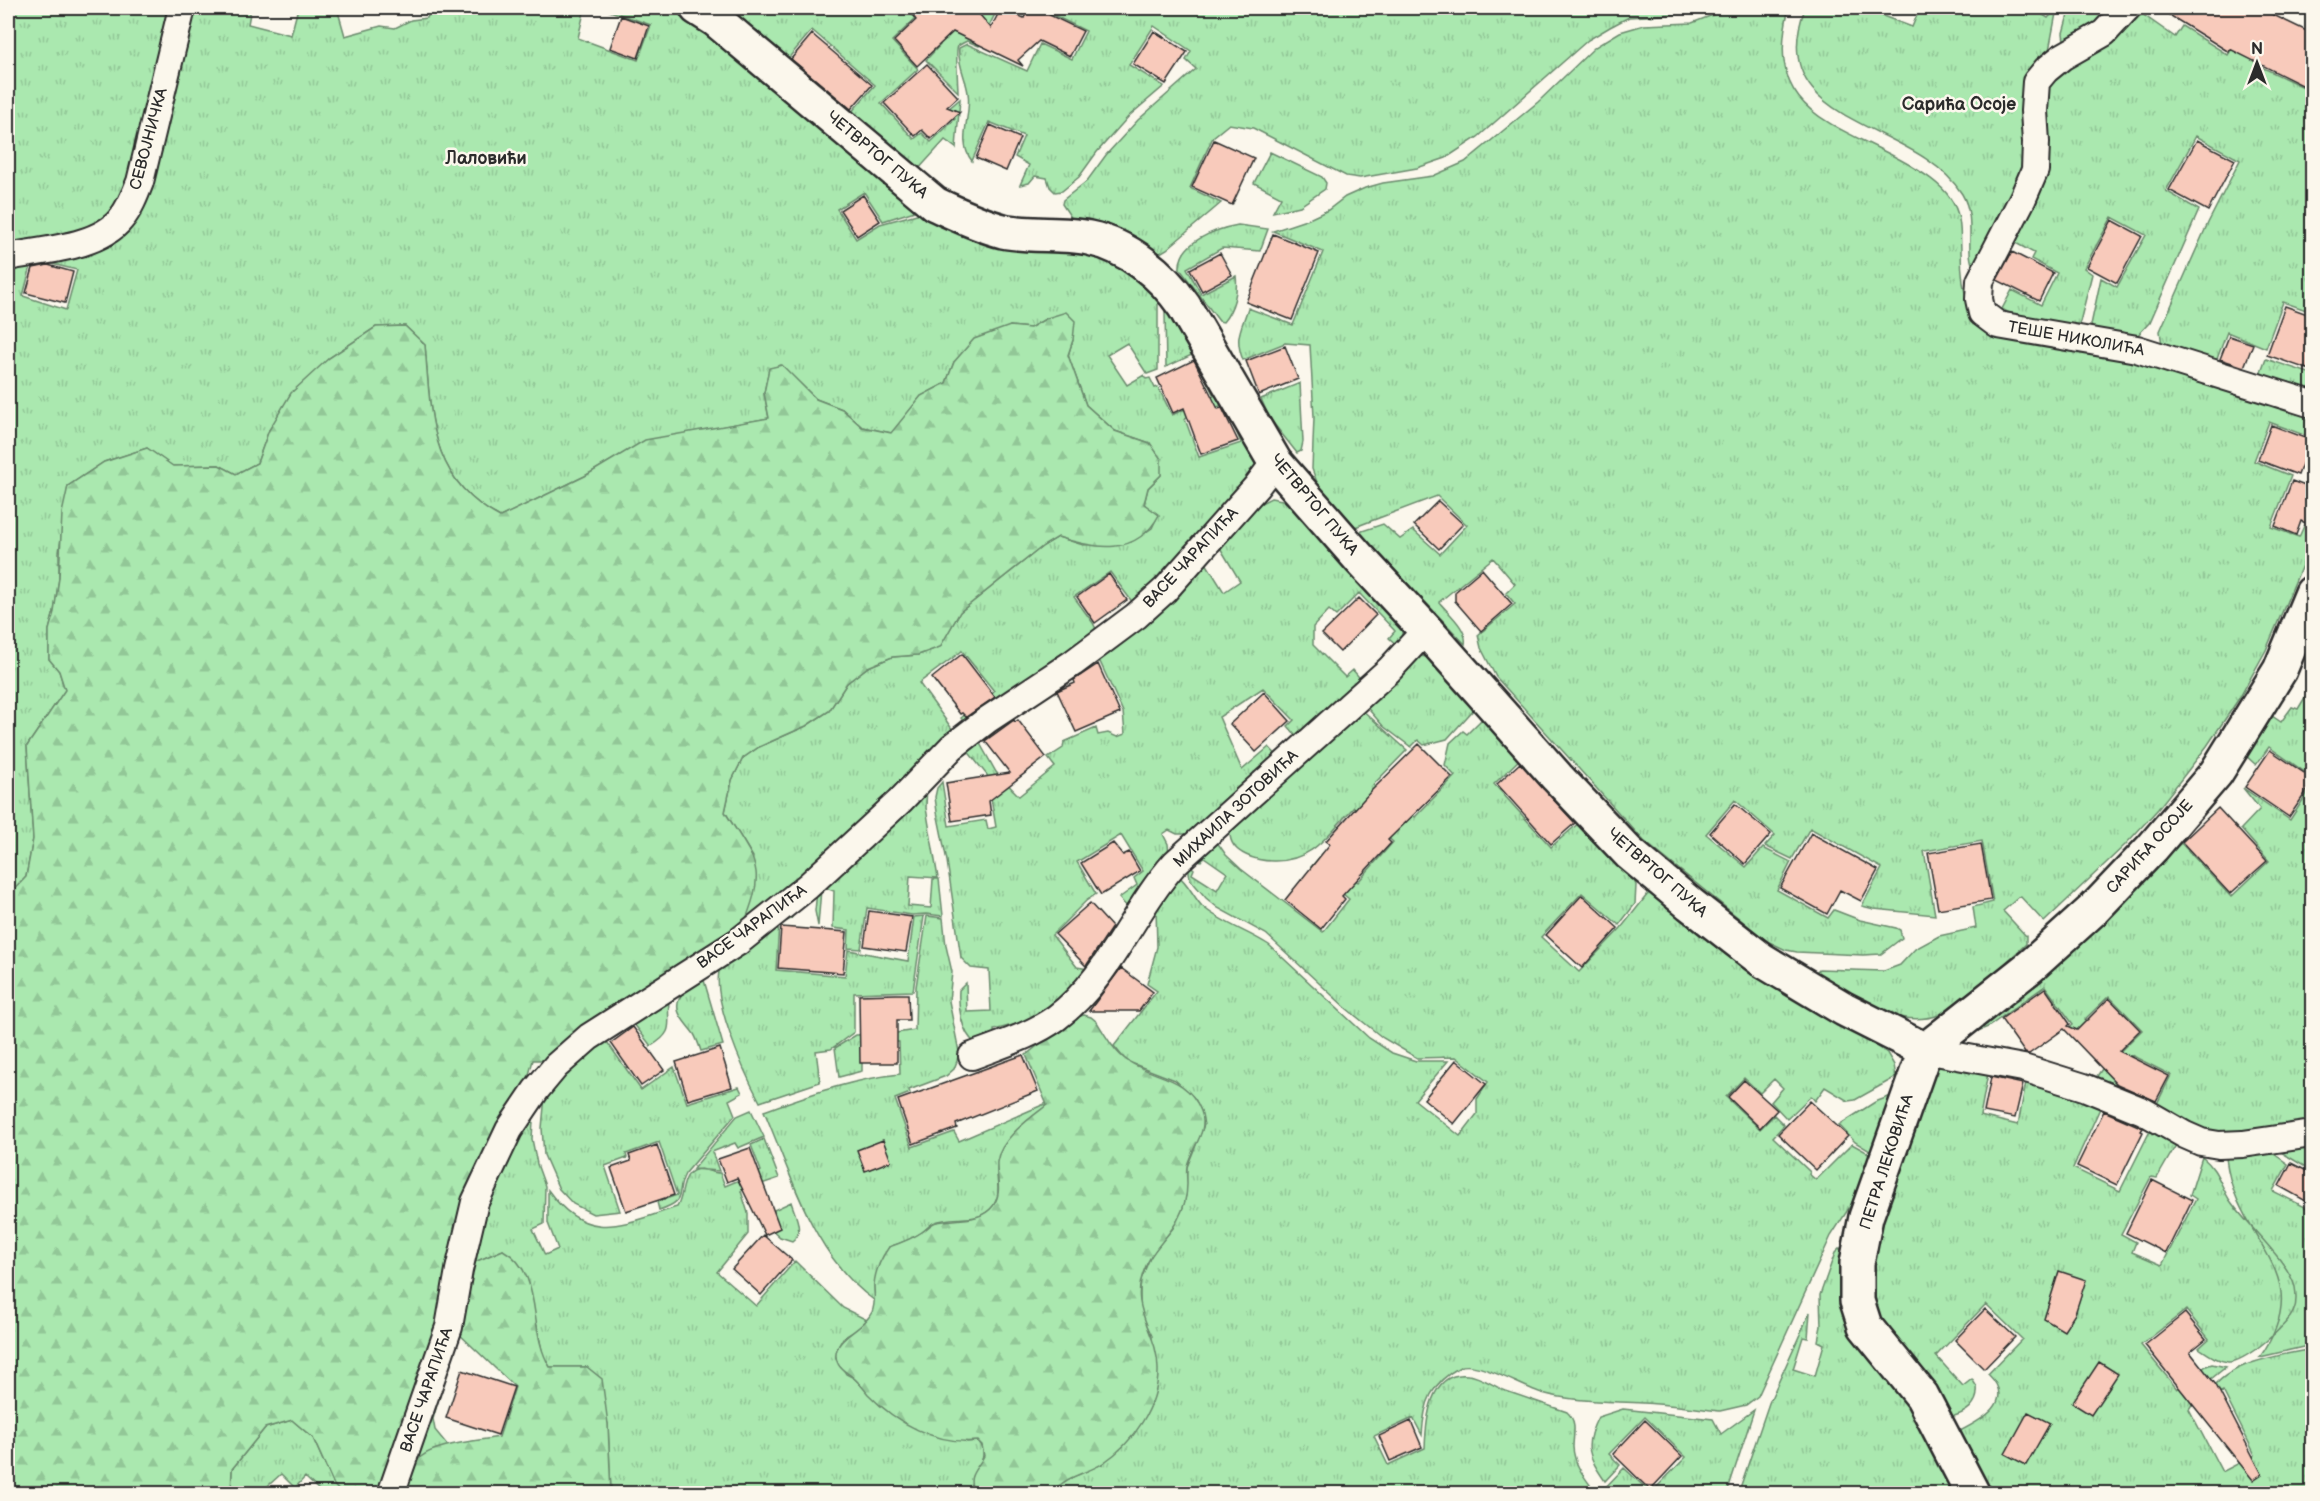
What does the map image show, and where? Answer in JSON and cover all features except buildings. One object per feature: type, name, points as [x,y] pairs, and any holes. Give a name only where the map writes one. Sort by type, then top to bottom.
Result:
[{"type":"street","name":"СЕВОЈНИЧКА","points":[[8,257],[82,243],[107,231],[120,221],[132,203],[140,182],[182,8]]},
{"type":"street","name":"ЧЕТВРТОГ ПУКА","points":[[697,8],[716,20],[935,204],[972,221],[1004,231],[1090,238],[1123,251],[1150,268],[1171,288],[1184,306],[1275,462],[1557,777],[1629,853],[1762,960],[1844,1009],[1925,1050]]},
{"type":"street","name":"ТЕШЕ НИКОЛИЋА","points":[[2127,8],[2104,33],[2062,57],[2036,82],[2035,170],[1980,281],[1979,299],[1982,313],[1998,325],[2145,351],[2313,404]]},
{"type":"street","name":"ВАСЕ ЧАРАПИЋА","points":[[391,1494],[449,1327],[459,1270],[475,1202],[509,1130],[536,1090],[556,1066],[589,1037],[738,942],[808,886],[900,801],[952,747],[1136,616],[1165,590],[1257,486],[1275,462]]},
{"type":"street","name":"САРИЋА ОСОЈЕ","points":[[1925,1050],[2031,966],[2094,909],[2152,849],[2216,773],[2280,670],[2313,593]]},
{"type":"street","name":"МИХАИЛА ЗОТОВИЋА","points":[[972,1056],[1042,1027],[1064,1012],[1082,994],[1114,953],[1175,863],[1389,670],[1426,630]]},
{"type":"street","points":[[1925,1050],[2023,1068],[2084,1087],[2143,1111],[2185,1136],[2201,1142],[2219,1145],[2243,1144],[2313,1134]]},
{"type":"street","name":"ПЕТРА ЛЕКОВИЋА","points":[[1925,1050],[1866,1217],[1857,1263],[1857,1301],[1865,1326],[1922,1396],[1974,1494]]},
{"type":"green space","points":[[8,8],[178,8],[127,198],[94,232],[8,253]]},
{"type":"green space","points":[[187,8],[251,8],[248,24],[291,35],[298,8],[337,8],[345,36],[381,26],[395,28],[411,20],[427,18],[431,8],[585,8],[578,38],[638,60],[651,25],[601,8],[676,8],[705,26],[921,209],[883,221],[864,192],[837,209],[856,239],[880,224],[924,212],[1075,247],[1123,264],[1158,297],[1158,370],[1147,374],[1127,343],[1107,355],[1127,385],[1144,375],[1146,379],[1150,378],[1155,388],[1158,387],[1172,415],[1214,396],[1206,379],[1211,375],[1228,403],[1185,419],[1199,457],[1241,443],[1235,428],[1240,425],[1258,462],[1256,469],[1136,607],[1110,572],[1074,597],[1099,635],[967,725],[961,718],[994,691],[962,651],[919,683],[955,733],[742,929],[753,857],[725,812],[732,780],[743,758],[759,747],[806,726],[829,711],[847,683],[868,667],[892,657],[918,655],[940,647],[960,612],[1043,546],[1058,537],[1083,545],[1131,542],[1152,528],[1158,515],[1144,504],[1148,488],[1161,475],[1150,443],[1115,431],[1086,405],[1068,355],[1073,340],[1047,318],[1030,328],[1010,326],[954,362],[946,383],[921,396],[892,433],[862,427],[842,409],[816,399],[781,365],[769,369],[764,393],[769,418],[645,441],[585,476],[500,517],[477,502],[459,484],[447,465],[438,443],[433,420],[425,345],[405,326],[376,327],[329,358],[269,430],[257,463],[236,474],[219,465],[172,466],[147,448],[104,462],[68,486],[59,552],[59,578],[49,630],[49,659],[59,671],[65,690],[27,746],[33,839],[26,877],[8,896],[8,262],[33,258],[23,296],[66,310],[77,270],[40,261],[112,233]]},
{"type":"green space","points":[[721,8],[998,8],[979,46],[967,41],[958,46],[958,92],[926,60],[940,45],[915,19],[892,41],[918,69],[881,103],[914,139],[922,133],[931,142],[955,119],[947,110],[960,99],[956,148],[945,140],[916,172],[849,115],[875,85],[812,30],[786,61]]},
{"type":"green space","points":[[1039,8],[1710,8],[1679,14],[1629,17],[1610,27],[1588,40],[1478,137],[1446,158],[1417,168],[1360,178],[1346,176],[1253,128],[1229,124],[1213,137],[1190,188],[1221,203],[1157,255],[1096,222],[1072,219],[1062,204],[1063,200],[1087,181],[1106,155],[1138,120],[1196,69],[1186,60],[1191,51],[1154,26],[1129,65],[1164,86],[1129,116],[1097,152],[1079,177],[1062,191],[1055,192],[1050,187],[1047,178],[1035,176],[1029,183],[1020,185],[1029,165],[1015,157],[1024,136],[989,122],[972,161],[967,153],[965,137],[969,102],[959,59],[959,48],[967,44],[1027,71],[1040,44],[1072,59],[1086,31]]},
{"type":"green space","points":[[1731,8],[1789,8],[1783,43],[1786,71],[1796,93],[1811,110],[1831,124],[1908,164],[1931,179],[1946,193],[1954,204],[1958,217],[1961,265],[1969,309],[2312,410],[2312,438],[2269,422],[2254,461],[2291,476],[2271,527],[2299,537],[2304,526],[2309,527],[2312,517],[2312,542],[2266,650],[2240,697],[2207,746],[2158,809],[2125,845],[2044,922],[2020,896],[2003,911],[2026,936],[2026,944],[1999,969],[1939,1015],[1923,1019],[1892,1015],[1877,1009],[1816,972],[1819,969],[1884,971],[1900,965],[1915,949],[1939,936],[1976,928],[1973,907],[1993,902],[1982,841],[1924,851],[1935,915],[1874,909],[1862,906],[1882,868],[1810,828],[1792,859],[1765,846],[1775,835],[1735,800],[1706,834],[1746,867],[1763,848],[1791,862],[1777,890],[1828,918],[1834,910],[1860,920],[1896,928],[1900,930],[1902,938],[1881,954],[1863,955],[1797,952],[1786,950],[1767,941],[1644,841],[1496,677],[1481,648],[1478,635],[1515,604],[1506,593],[1515,584],[1493,558],[1439,602],[1461,627],[1465,644],[1359,532],[1383,524],[1400,539],[1413,530],[1440,554],[1467,525],[1437,496],[1355,527],[1318,485],[1312,469],[1314,417],[1310,345],[1285,343],[1243,360],[1240,352],[1239,339],[1248,308],[1293,325],[1323,252],[1273,231],[1309,219],[1328,210],[1345,197],[1365,188],[1433,176],[1465,162],[1538,102],[1595,47],[1620,32],[1644,25],[1692,23]]},
{"type":"green space","points":[[1805,8],[1877,8],[1875,13],[1912,27],[1920,8],[2032,8],[2048,18],[2057,8],[2026,173],[1975,270],[1970,255],[1967,204],[1962,194],[1940,169],[1912,150],[1850,118],[1823,100],[1804,77],[1797,47]]},
{"type":"green space","points":[[2070,8],[2119,8],[2099,27],[2064,41],[2063,33]]},
{"type":"green space","points":[[2266,8],[2275,8],[2270,16],[2279,24],[2259,66],[2312,91],[2312,182],[2309,189],[2312,192],[2312,312],[2283,302],[2266,348],[2227,332],[2217,359],[2246,371],[2162,345],[2160,331],[2208,223],[2240,160],[2196,136],[2166,191],[2199,210],[2150,322],[2135,338],[2093,329],[2091,325],[2101,278],[2117,287],[2146,235],[2112,217],[2084,268],[2092,274],[2080,322],[2076,328],[2018,318],[2002,309],[2012,290],[2041,305],[2057,273],[2031,259],[2034,253],[2012,241],[2051,78],[2116,39],[2142,14],[2175,37],[2182,26],[2228,55],[2247,24],[2263,15]]},
{"type":"green space","points":[[1270,152],[1322,177],[1326,183],[1325,189],[1300,206],[1273,212],[1281,197],[1254,183]]},
{"type":"green space","points":[[1238,225],[1268,229],[1260,251],[1222,248],[1187,268],[1201,294],[1236,276],[1234,300],[1223,322],[1219,321],[1180,269],[1181,260],[1185,251],[1200,238]]},
{"type":"green space","points":[[1166,305],[1196,353],[1166,367],[1165,312]]},
{"type":"green space","points":[[1066,312],[1075,321],[1073,340],[1068,355],[1086,405],[1115,431],[1150,443],[1161,459],[1161,475],[1148,488],[1144,504],[1159,515],[1139,538],[1127,544],[1086,545],[1058,537],[1043,546],[960,612],[940,647],[918,655],[892,657],[868,667],[847,683],[829,711],[806,726],[759,747],[743,758],[732,780],[725,812],[745,844],[755,868],[755,892],[742,929],[547,1060],[533,1060],[527,1082],[500,1121],[467,1193],[440,1320],[380,1492],[377,1494],[341,1493],[334,1485],[313,1438],[292,1420],[265,1428],[232,1469],[231,1493],[8,1494],[8,896],[26,877],[33,839],[27,746],[65,690],[59,671],[49,659],[49,630],[59,578],[62,513],[68,486],[104,462],[147,448],[173,466],[219,465],[236,474],[257,463],[269,430],[291,393],[329,358],[376,327],[405,326],[425,345],[433,420],[438,443],[447,465],[459,484],[477,502],[500,517],[585,476],[645,440],[769,418],[764,393],[769,368],[782,365],[816,399],[842,409],[862,427],[891,433],[921,396],[946,383],[954,362],[974,339],[1010,326],[1030,328],[1047,318]]},
{"type":"green space","points":[[2266,359],[2312,374],[2312,393],[2260,375]]},
{"type":"green space","points":[[1300,383],[1303,442],[1301,451],[1297,453],[1270,419],[1261,399]]},
{"type":"green space","points":[[1271,498],[1282,500],[1293,506],[1402,626],[1402,640],[1398,646],[1389,638],[1395,631],[1359,593],[1336,616],[1329,610],[1313,627],[1313,645],[1345,677],[1353,670],[1363,682],[1301,741],[1288,726],[1294,720],[1263,688],[1219,717],[1242,770],[1269,747],[1280,759],[1188,834],[1177,834],[1169,830],[1163,834],[1168,844],[1169,855],[1129,909],[1119,898],[1137,885],[1134,878],[1143,871],[1121,835],[1077,862],[1096,894],[1052,935],[1077,967],[1094,970],[1059,1005],[1021,1027],[1016,1024],[994,1030],[995,1041],[975,1043],[964,1026],[959,1004],[959,990],[966,983],[967,1012],[991,1011],[989,970],[971,968],[961,958],[947,861],[937,812],[935,797],[937,788],[942,782],[949,826],[986,820],[988,829],[996,827],[987,775],[966,749],[978,740],[996,772],[1019,796],[1055,767],[1048,758],[1063,748],[1064,742],[1096,728],[1098,735],[1108,733],[1117,737],[1125,734],[1123,712],[1100,662],[1092,661],[1206,563],[1224,592],[1240,581],[1219,546],[1257,505]]},
{"type":"green space","points":[[1418,656],[1428,657],[1476,707],[1447,739],[1424,745],[1418,740],[1411,747],[1383,726],[1364,704]]},
{"type":"green space","points":[[2307,694],[2312,696],[2312,777],[2269,747],[2256,765],[2244,754],[2269,714],[2281,722],[2292,707],[2298,709]]},
{"type":"green space","points":[[1360,708],[1407,750],[1373,785],[1387,799],[1392,796],[1415,817],[1455,776],[1445,765],[1450,743],[1463,731],[1467,734],[1484,717],[1521,758],[1494,784],[1551,847],[1580,822],[1633,878],[1636,885],[1635,904],[1619,925],[1582,893],[1541,937],[1579,972],[1621,928],[1651,890],[1887,1053],[1894,1065],[1896,1077],[1855,1100],[1848,1101],[1825,1087],[1815,1101],[1811,1096],[1787,1119],[1771,1102],[1783,1088],[1774,1079],[1760,1093],[1744,1078],[1726,1097],[1760,1129],[1774,1115],[1784,1125],[1773,1137],[1816,1180],[1852,1144],[1872,1155],[1851,1205],[1831,1236],[1758,1396],[1746,1405],[1720,1411],[1662,1404],[1566,1398],[1542,1393],[1488,1370],[1467,1366],[1450,1373],[1436,1387],[1427,1403],[1422,1435],[1413,1418],[1374,1436],[1388,1465],[1425,1448],[1429,1412],[1438,1389],[1445,1381],[1455,1376],[1473,1376],[1506,1391],[1567,1412],[1574,1424],[1573,1447],[1576,1460],[1581,1472],[1596,1493],[1046,1494],[1068,1479],[1102,1464],[1132,1436],[1151,1405],[1152,1336],[1140,1311],[1140,1282],[1151,1255],[1173,1228],[1183,1207],[1187,1167],[1204,1125],[1195,1099],[1175,1080],[1126,1061],[1114,1046],[1157,991],[1147,984],[1157,947],[1156,908],[1178,876],[1202,906],[1269,945],[1369,1038],[1392,1053],[1416,1061],[1448,1061],[1415,1100],[1460,1136],[1477,1114],[1477,1099],[1488,1082],[1456,1057],[1417,1058],[1383,1038],[1347,1009],[1266,934],[1218,908],[1190,879],[1188,864],[1194,869],[1192,874],[1217,890],[1227,873],[1204,857],[1201,861],[1195,856],[1217,842],[1226,855],[1241,869],[1323,932],[1349,899],[1311,867],[1323,853],[1358,882],[1393,842],[1354,807],[1319,844],[1299,857],[1287,860],[1263,860],[1242,853],[1232,842],[1230,830]]},
{"type":"green space","points":[[927,782],[926,808],[938,878],[910,876],[908,906],[931,908],[933,879],[939,879],[943,916],[912,915],[867,908],[861,949],[848,948],[849,930],[833,928],[834,891],[823,887],[818,926],[815,911],[817,891]]},
{"type":"green space","points":[[2312,786],[2312,1128],[2215,1137],[2154,1110],[2171,1075],[2131,1055],[2113,1088],[2095,1079],[2102,1069],[2142,1030],[2109,996],[2085,1019],[2090,1027],[2076,1041],[2066,1030],[2073,1024],[2045,986],[1988,1027],[1967,1035],[2069,950],[2181,843],[2231,897],[2269,861],[2241,829],[2260,809],[2243,788],[2290,820]]},
{"type":"green space","points":[[798,906],[791,919],[779,925],[776,970],[845,976],[848,950],[908,961],[914,917],[924,916],[913,991],[854,993],[854,1032],[831,1049],[816,1051],[820,1082],[760,1102],[730,1034],[718,978],[721,965]]},
{"type":"green space","points":[[927,916],[943,918],[952,972],[949,1001],[959,1052],[954,1069],[946,1076],[909,1090],[910,1093],[895,1099],[912,1147],[954,1132],[959,1141],[1047,1103],[1048,1105],[1014,1134],[1002,1152],[998,1162],[998,1193],[994,1205],[981,1215],[933,1223],[923,1232],[889,1247],[874,1284],[875,1301],[854,1283],[820,1239],[807,1215],[764,1111],[848,1084],[900,1074],[899,1042],[870,1042],[862,1057],[862,1071],[839,1077],[835,1048],[856,1035],[890,1034],[915,1030],[916,987]]},
{"type":"green space","points":[[703,977],[723,1045],[701,1051],[694,1034],[682,1019],[678,1004],[686,989]]},
{"type":"green space","points":[[670,995],[668,1030],[660,1040],[651,1046],[634,1024],[607,1042],[641,1090],[674,1067],[687,1103],[739,1087],[742,1093],[729,1100],[735,1115],[685,1174],[678,1200],[674,1203],[659,1210],[657,1202],[677,1195],[659,1142],[626,1154],[627,1158],[605,1166],[620,1211],[593,1214],[573,1204],[559,1189],[544,1155],[542,1128],[545,1096],[573,1063]]},
{"type":"green space","points":[[1084,1015],[1097,1022],[1123,1058],[1138,1067],[1179,1084],[1195,1099],[1203,1119],[1201,1132],[1187,1166],[1185,1202],[1182,1211],[1148,1261],[1140,1283],[1141,1308],[1157,1355],[1157,1383],[1149,1410],[1134,1434],[1114,1455],[1099,1465],[1046,1493],[1023,1495],[974,1493],[971,1482],[984,1456],[982,1445],[978,1441],[932,1436],[904,1423],[879,1405],[856,1380],[841,1368],[837,1361],[837,1349],[868,1319],[872,1312],[876,1275],[889,1247],[914,1237],[935,1223],[981,1215],[993,1206],[998,1195],[999,1153],[1017,1130],[1047,1105],[1026,1055],[1072,1018]]},
{"type":"green space","points":[[1943,1065],[1988,1073],[1980,1116],[2018,1125],[2026,1082],[2101,1106],[2073,1168],[2120,1191],[2150,1131],[2176,1145],[2157,1178],[2151,1177],[2121,1234],[2136,1242],[2132,1252],[2162,1265],[2196,1199],[2190,1195],[2202,1157],[2212,1167],[2229,1199],[2291,1276],[2296,1292],[2294,1310],[2284,1325],[2265,1342],[2235,1361],[2220,1360],[2199,1348],[2209,1339],[2186,1310],[2141,1345],[2177,1389],[2206,1366],[2212,1364],[2226,1367],[2206,1383],[2189,1409],[2222,1472],[2255,1455],[2223,1391],[2207,1398],[2214,1386],[2225,1376],[2252,1363],[2312,1349],[2312,1493],[1987,1493],[1958,1432],[1977,1422],[1993,1409],[1998,1401],[1999,1393],[1996,1384],[1988,1374],[2022,1339],[1986,1304],[1936,1356],[1963,1386],[1972,1379],[1977,1387],[1976,1399],[1970,1408],[1950,1417],[1879,1322],[1872,1300],[1874,1231],[1932,1074],[1937,1067]]},
{"type":"green space","points":[[1894,1095],[1873,1153],[1855,1142],[1839,1125],[1875,1102]]},
{"type":"green space","points":[[534,1104],[532,1139],[537,1164],[545,1186],[544,1224],[533,1229],[545,1255],[558,1249],[548,1223],[548,1190],[563,1207],[577,1218],[592,1224],[607,1226],[623,1224],[677,1207],[686,1178],[694,1170],[720,1173],[725,1186],[761,1171],[751,1145],[764,1139],[779,1178],[741,1191],[748,1213],[748,1234],[717,1272],[756,1306],[795,1261],[843,1308],[867,1320],[860,1328],[843,1338],[838,1347],[836,1357],[846,1374],[854,1378],[883,1407],[967,1442],[978,1441],[982,1446],[983,1457],[970,1486],[974,1493],[611,1493],[608,1424],[587,1367],[550,1367],[543,1356],[537,1326],[503,1250],[470,1264],[483,1207]]},
{"type":"green space","points":[[751,1110],[764,1137],[738,1148],[735,1143],[712,1152],[719,1171],[693,1169],[737,1116]]},
{"type":"green space","points":[[2312,1145],[2312,1171],[2279,1151]]},
{"type":"green space","points":[[2271,1152],[2288,1164],[2273,1191],[2307,1208],[2312,1199],[2312,1345],[2260,1357],[2276,1327],[2281,1302],[2278,1279],[2244,1214],[2233,1188],[2226,1158]]},
{"type":"green space","points":[[791,1202],[797,1217],[798,1228],[798,1233],[792,1241],[780,1237],[769,1227],[774,1210]]},
{"type":"green space","points":[[1840,1248],[1842,1251],[1841,1295],[1853,1332],[1867,1355],[1919,1420],[1957,1493],[1738,1494],[1769,1403],[1810,1312],[1808,1338],[1803,1337],[1793,1369],[1815,1376],[1824,1344],[1818,1341],[1821,1326],[1820,1295],[1835,1253]]},
{"type":"green space","points":[[503,1250],[516,1260],[525,1273],[534,1304],[543,1353],[550,1367],[587,1367],[602,1379],[608,1424],[611,1493],[408,1494],[413,1468],[423,1455],[443,1447],[499,1437],[515,1387],[457,1332],[470,1264]]},
{"type":"green space","points":[[448,1366],[433,1419],[435,1430],[449,1447],[427,1455],[412,1472],[415,1455]]},
{"type":"green space","points":[[1623,1409],[1713,1419],[1721,1434],[1754,1410],[1727,1493],[1651,1493],[1686,1457],[1645,1417],[1609,1454],[1620,1465],[1605,1481],[1591,1457],[1590,1436],[1598,1417]]},
{"type":"green space","points":[[292,1420],[313,1438],[334,1485],[341,1493],[322,1493],[305,1477],[295,1488],[281,1474],[260,1493],[231,1494],[232,1469],[265,1428]]},
{"type":"green space","points":[[1624,1468],[1651,1493],[1600,1493]]},
{"type":"district","name":"Сарића Осоје","points":[[1959,104]]},
{"type":"district","name":"Лаловићи","points":[[486,158]]}]
